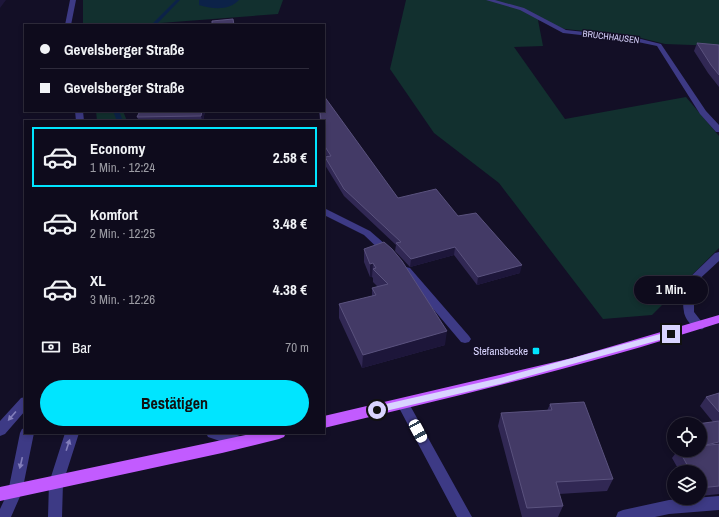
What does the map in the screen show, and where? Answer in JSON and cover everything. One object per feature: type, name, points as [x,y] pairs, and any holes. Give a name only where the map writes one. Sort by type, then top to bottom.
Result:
[{"type":"main road","points":[[325,422],[500,381],[699,326],[719,319]]},
{"type":"main road","points":[[0,494],[15,492],[275,434]]},
{"type":"street","points":[[68,24],[73,0]]},
{"type":"street","name":"BRUCHHAUSEN","points":[[489,0],[522,9],[565,32],[633,39],[659,45],[702,112],[719,130]]},
{"type":"street","points":[[325,212],[367,233],[399,262],[465,339]]},
{"type":"street","points":[[699,326],[688,313],[689,283],[719,255]]},
{"type":"street","points":[[0,430],[24,403]]},
{"type":"street","points":[[403,404],[465,517]]},
{"type":"street","points":[[4,517],[15,492],[27,434]]},
{"type":"street","points":[[55,517],[56,483],[72,434]]},
{"type":"street","points":[[216,434],[241,442]]},
{"type":"street","points":[[623,517],[669,507],[719,503]]},
{"type":"green space","points":[[83,0],[283,0],[278,14],[158,24],[83,24]]},
{"type":"green space","points":[[406,0],[719,0],[719,46],[665,44],[633,36],[565,29],[538,20],[543,46],[514,47],[565,119],[686,97],[719,136],[719,248],[652,315],[603,319],[499,183],[434,133],[390,69]]},
{"type":"green space","points":[[96,112],[123,112],[127,120],[97,120]]},
{"type":"water","points":[[199,0],[239,0],[235,4],[220,8],[199,5]]},
{"type":"building","points":[[233,19],[234,24],[212,24],[212,21]]},
{"type":"building","points":[[697,43],[719,45],[719,75],[711,65]]},
{"type":"building","points":[[325,97],[398,198],[436,189],[458,216],[476,213],[522,265],[478,277],[455,247],[411,259],[396,243],[401,242],[344,189],[325,157],[331,156],[325,147],[325,120],[321,120],[320,112],[325,112]]},
{"type":"building","points":[[140,112],[202,112],[201,116],[137,117]]},
{"type":"building","points":[[384,242],[402,261],[447,331],[363,355],[339,304],[376,295],[372,288],[388,284],[373,269],[376,268],[373,263],[370,264],[364,249]]},
{"type":"building","points":[[719,393],[719,412],[706,397]]},
{"type":"building","points":[[584,402],[613,479],[556,482],[563,506],[527,508],[501,413],[552,410],[550,404]]},
{"type":"building","points":[[719,421],[719,442],[707,445],[707,423]]},
{"type":"building","points":[[719,444],[719,486],[707,487],[707,465],[687,465],[683,457],[707,457],[707,445]]},
{"type":"waterway","name":"Stefansbecke","points":[[154,24],[178,0]]},
{"type":"waterway","name":"Stefansbecke","points":[[116,112],[120,120]]},
{"type":"place","name":"Stefansbecke","points":[[536,351]]},
{"type":"route","points":[[377,410],[500,381],[671,334]]}]
